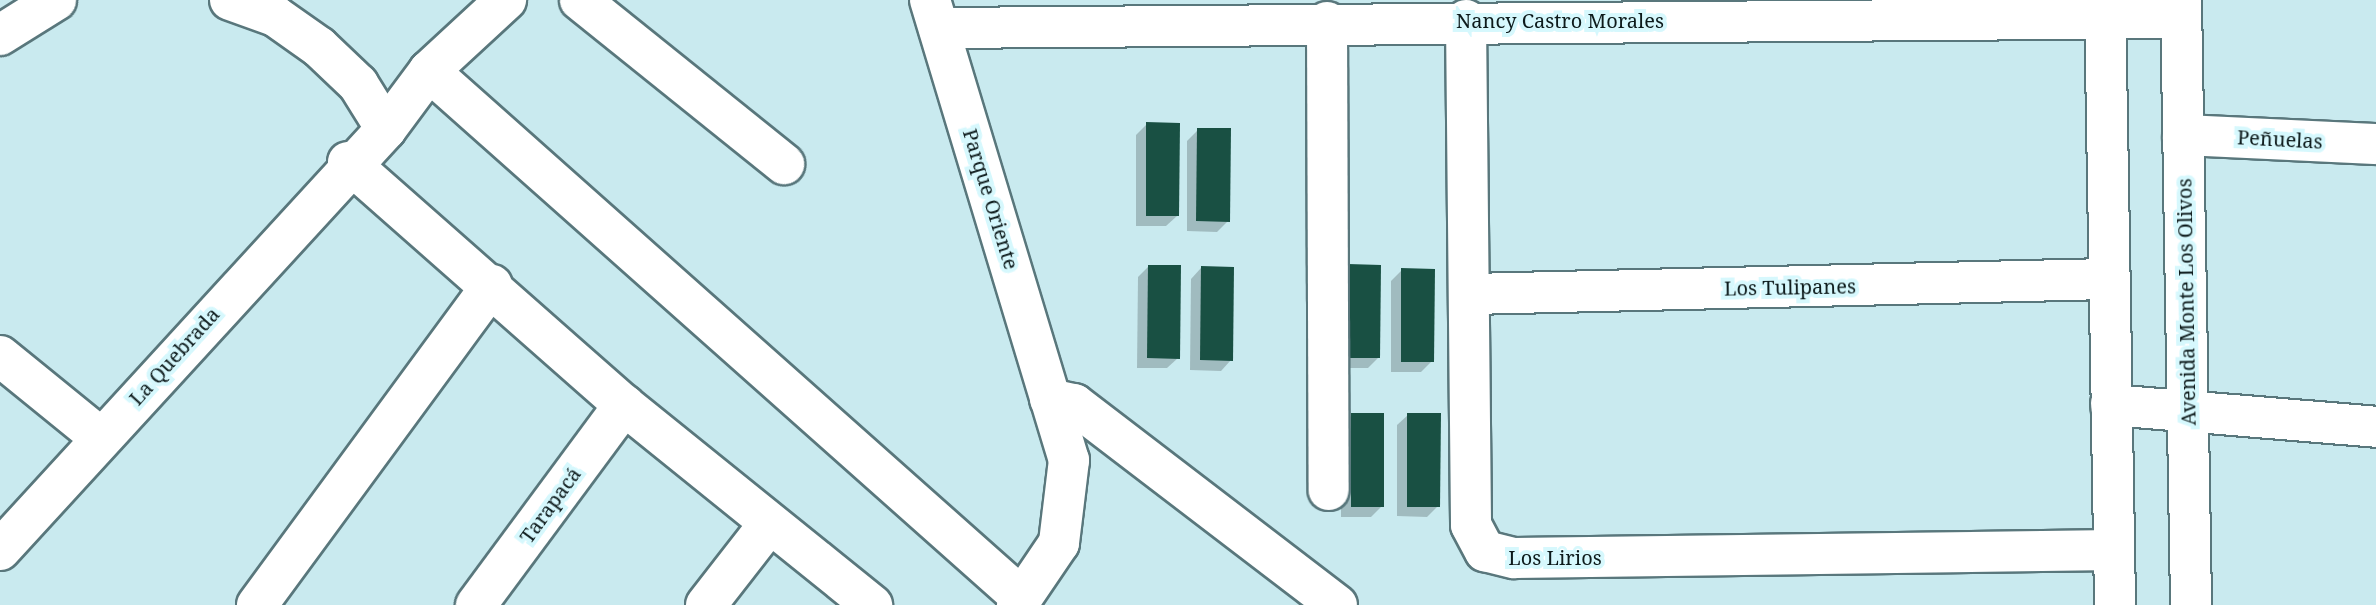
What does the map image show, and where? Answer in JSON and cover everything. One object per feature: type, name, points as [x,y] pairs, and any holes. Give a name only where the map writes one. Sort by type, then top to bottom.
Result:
[{"type":"street","points":[[230,0],[275,16],[319,47],[358,84],[386,129]]},
{"type":"street","name":"La Quebrada","points":[[0,550],[348,162],[386,129],[429,71],[506,0]]},
{"type":"street","points":[[580,0],[784,164]]},
{"type":"street","points":[[0,7],[53,2]]},
{"type":"street","points":[[0,35],[53,2]]},
{"type":"street","points":[[2105,9],[2115,605]]},
{"type":"street","name":"Nancy Castro Morales","points":[[935,14],[1327,22],[1466,20],[1538,10],[2181,9]]},
{"type":"street","name":"Avenida Monte Los Olivos","points":[[2181,9],[2191,605]]},
{"type":"street","name":"Parque Oriente","points":[[935,14],[1069,460],[1067,517],[1059,543],[1020,601]]},
{"type":"street","name":"Los Lirios","points":[[1466,20],[1471,525],[1474,541],[1500,557],[2114,550]]},
{"type":"street","points":[[1327,22],[1329,490]]},
{"type":"street","points":[[429,71],[1020,601]]},
{"type":"street","name":"Peñuelas","points":[[2183,135],[2376,144]]},
{"type":"street","points":[[348,162],[492,285],[624,405],[872,605]]},
{"type":"street","name":"Los Tulipanes","points":[[1471,294],[2109,279]]},
{"type":"street","points":[[257,605],[492,285]]},
{"type":"street","points":[[0,356],[101,438]]},
{"type":"street","points":[[1050,399],[1074,404],[1337,605]]},
{"type":"street","name":"Tarapacá","points":[[476,605],[624,405]]},
{"type":"street","points":[[2111,405],[2188,407],[2376,427]]},
{"type":"street","points":[[706,605],[769,524]]},
{"type":"building","points":[[1146,122],[1180,123],[1179,216],[1146,216]]},
{"type":"building","points":[[1197,128],[1231,128],[1230,222],[1196,221]]},
{"type":"building","points":[[1348,264],[1381,265],[1380,358],[1347,358]]},
{"type":"building","points":[[1148,265],[1181,265],[1180,359],[1147,358]]},
{"type":"building","points":[[1201,266],[1234,267],[1233,361],[1200,360]]},
{"type":"building","points":[[1401,268],[1435,269],[1434,362],[1401,362]]},
{"type":"building","points":[[1351,413],[1384,413],[1384,507],[1351,507]]},
{"type":"building","points":[[1407,413],[1441,413],[1440,507],[1407,507]]}]
